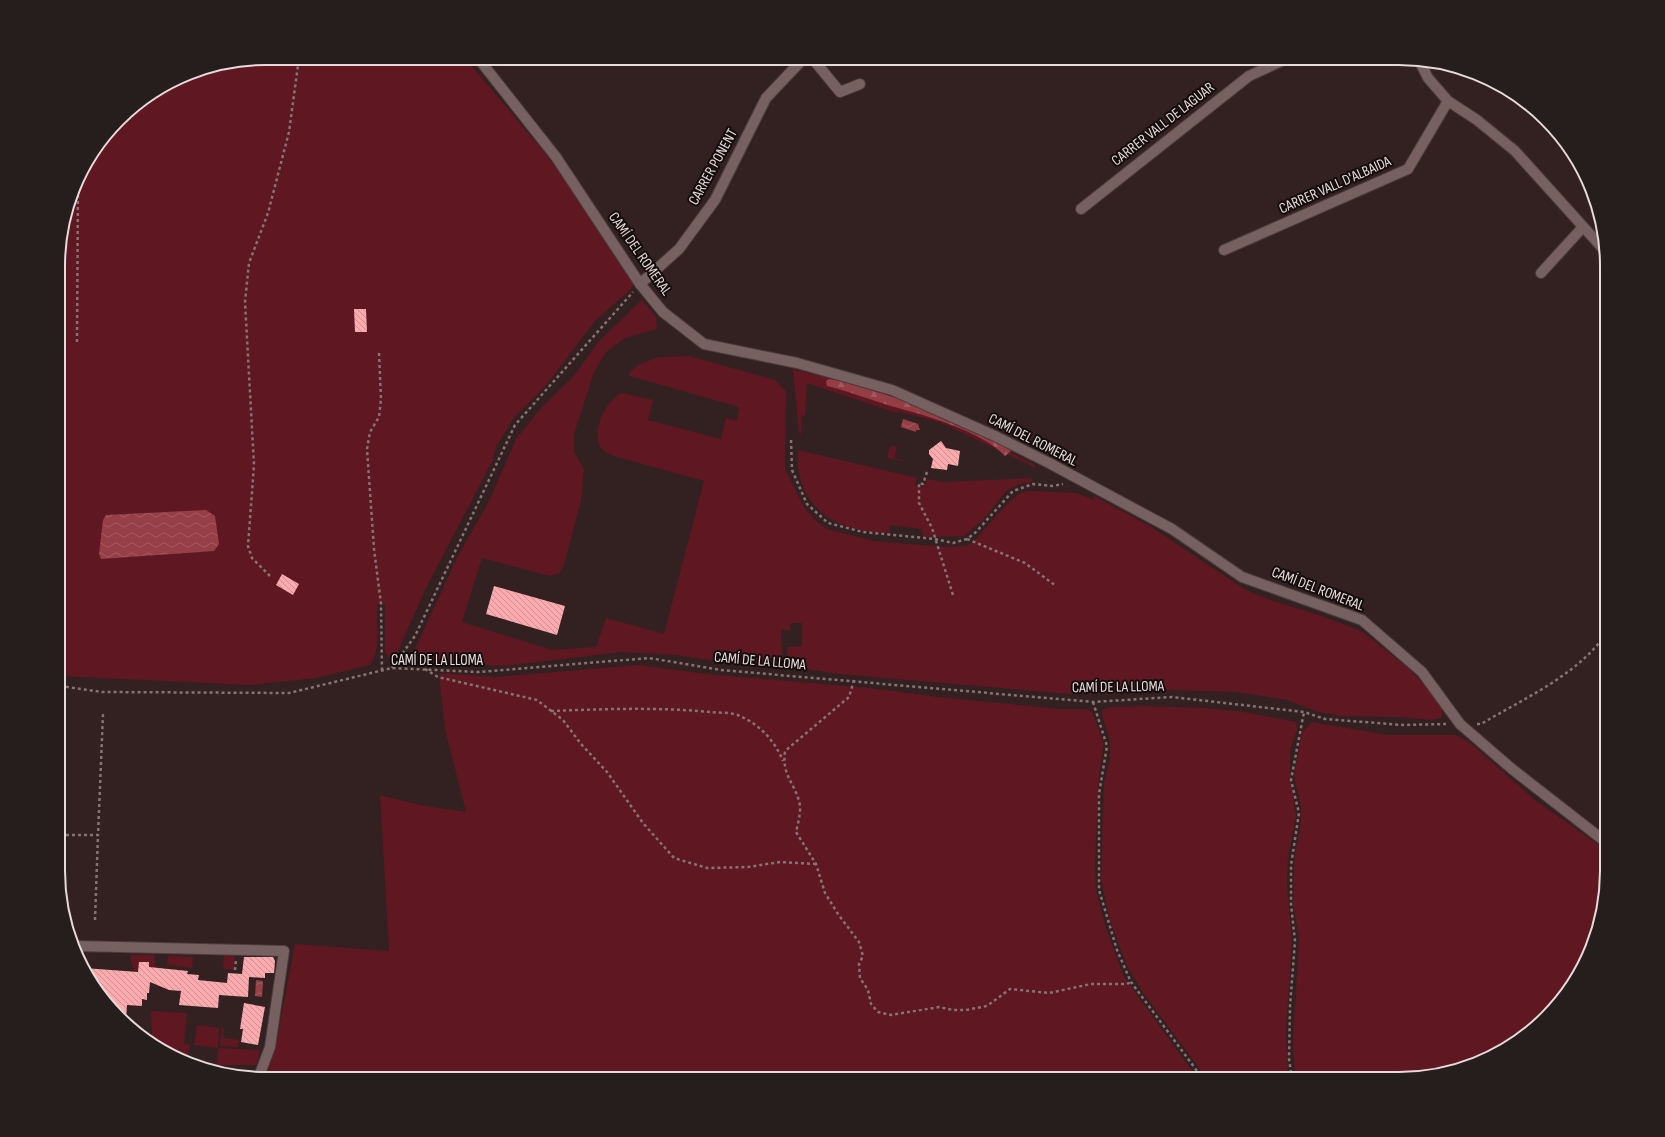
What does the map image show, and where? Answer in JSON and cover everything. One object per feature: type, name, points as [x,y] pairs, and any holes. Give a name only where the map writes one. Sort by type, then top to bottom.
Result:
[{"type":"street","name":"CAMÍ DEL ROMERAL","points":[[484,65],[556,156],[640,284],[663,312],[704,344],[797,363],[892,390],[995,436],[1077,478],[1172,529],[1242,577],[1362,620],[1422,672],[1460,724],[1512,770],[1600,839]]},
{"type":"street","name":"CARRER PONENT","points":[[640,284],[679,249],[715,200],[766,98],[797,65]]},
{"type":"street","points":[[818,65],[840,92],[860,84]]},
{"type":"street","name":"CARRER VALL DE LAGUAR","points":[[1082,209],[1249,76],[1273,65]]},
{"type":"street","points":[[1422,67],[1428,78],[1448,101],[1478,120],[1515,151],[1598,243]]},
{"type":"street","name":"CARRER VALL D'ALBAIDA","points":[[1224,250],[1408,169],[1448,101]]},
{"type":"street","points":[[1541,273],[1584,226]]},
{"type":"street","points":[[79,946],[284,951],[270,1047],[261,1072]]},
{"type":"path","points":[[270,576],[252,558],[248,546],[254,465],[245,285],[249,263],[268,212],[289,132],[298,65]]},
{"type":"path","points":[[77,342],[78,196]]},
{"type":"path","points":[[392,668],[415,636],[515,425],[640,284]]},
{"type":"path","points":[[379,353],[381,399],[378,417],[370,432],[367,449],[374,548],[381,604],[382,670]]},
{"type":"path","points":[[791,440],[792,470],[807,504],[828,524],[863,532],[953,543],[967,539],[991,516],[1013,491],[1033,484],[1062,485],[1077,478]]},
{"type":"path","points":[[926,472],[923,484],[919,483],[918,493],[920,503],[932,528],[953,595]]},
{"type":"path","points":[[967,539],[1025,564],[1056,586]]},
{"type":"path","name":"CAMÍ DE LA LLOMA","points":[[65,687],[102,692],[289,693],[392,668],[478,672],[649,658],[721,670],[854,680],[1093,702],[1172,697],[1304,712],[1325,719],[1403,726],[1481,724],[1571,670],[1597,647],[1600,642]]},
{"type":"path","points":[[424,669],[438,676],[537,700],[563,720],[581,744],[607,772],[643,823],[674,858],[707,868],[748,868],[780,862],[816,864]]},
{"type":"path","points":[[783,763],[785,751],[849,697],[854,680]]},
{"type":"path","points":[[1093,702],[1107,746],[1099,794],[1099,890],[1117,950],[1131,982],[1197,1072]]},
{"type":"path","points":[[551,711],[599,709],[690,710],[739,715],[761,729],[778,748],[787,777],[799,800],[800,807],[796,832],[816,864],[825,893],[838,914],[859,942],[863,956],[859,964],[860,978],[868,990],[871,1004],[878,1012],[891,1015],[939,1007],[966,1010],[987,1006],[1010,989],[1049,993],[1091,984],[1127,984],[1131,982]]},
{"type":"path","points":[[1291,1072],[1289,1052],[1295,941],[1291,904],[1291,865],[1299,813],[1291,780],[1304,712]]},
{"type":"path","points":[[95,920],[103,714]]},
{"type":"path","points":[[65,835],[98,836]]},
{"type":"shaded area","points":[[253,65],[471,65],[544,152],[579,198],[634,283],[631,289],[595,321],[547,384],[513,419],[496,447],[493,460],[426,588],[397,653],[390,658],[385,653],[385,604],[377,604],[378,636],[376,651],[370,665],[316,678],[250,685],[65,676],[65,253],[72,214],[80,189],[92,166],[107,144],[134,115],[155,99],[177,86],[189,80],[214,72]]},
{"type":"shaded area","points":[[642,300],[656,317],[657,329],[625,338],[606,352],[594,372],[574,434],[574,452],[584,469],[581,501],[564,565],[559,573],[550,576],[482,558],[462,622],[552,650],[596,647],[606,618],[664,634],[704,481],[614,456],[600,447],[598,431],[599,423],[610,402],[621,393],[653,400],[648,420],[721,439],[726,418],[737,421],[739,407],[630,376],[629,373],[638,365],[658,357],[689,356],[775,380],[786,392],[785,469],[804,507],[815,520],[827,529],[874,541],[944,547],[967,546],[974,541],[1004,507],[1020,493],[1029,491],[1077,493],[1094,500],[1094,496],[1148,525],[1246,590],[1270,600],[1319,615],[1363,632],[1407,667],[1437,697],[1443,708],[1441,718],[1432,720],[1398,717],[1340,716],[1315,711],[1287,700],[1237,692],[1168,690],[1110,694],[1071,694],[839,674],[788,666],[787,647],[802,646],[802,623],[791,623],[790,630],[781,630],[783,666],[777,666],[776,658],[765,658],[764,666],[729,663],[677,655],[621,652],[503,666],[410,660],[458,556],[489,501],[516,439],[542,407],[574,376],[599,341]]},
{"type":"shaded area","points":[[793,369],[886,392],[941,416],[1035,465],[1036,468],[942,423],[898,411],[897,413],[807,383],[805,416],[802,415],[801,434],[799,433]]},
{"type":"shaded area","points":[[890,446],[897,447],[894,458],[911,463],[887,458]]},
{"type":"shaded area","points":[[798,450],[917,478],[915,485],[924,487],[927,479],[943,482],[1032,478],[1032,482],[1020,484],[1007,490],[984,519],[964,536],[923,537],[922,529],[890,525],[889,533],[869,531],[849,527],[836,522],[816,507],[803,487],[798,463]]},
{"type":"shaded area","points":[[638,665],[706,674],[869,688],[938,697],[1060,709],[1086,709],[1092,712],[1104,743],[1099,776],[1095,864],[1096,891],[1106,928],[1124,977],[1193,1072],[267,1072],[276,1045],[295,944],[389,951],[380,795],[420,805],[466,812],[445,729],[439,673],[495,677]]},
{"type":"shaded area","points":[[1143,706],[1205,708],[1244,712],[1296,722],[1297,730],[1290,751],[1290,772],[1296,816],[1288,858],[1287,885],[1292,940],[1286,1031],[1288,1072],[1202,1072],[1144,994],[1127,966],[1110,921],[1101,879],[1104,784],[1110,758],[1110,740],[1102,716],[1102,710],[1111,707]]},
{"type":"shaded area","points":[[1312,722],[1388,735],[1455,735],[1468,741],[1535,800],[1600,846],[1600,884],[1593,923],[1585,948],[1566,982],[1550,1003],[1531,1022],[1510,1038],[1476,1057],[1438,1068],[1412,1072],[1295,1072],[1293,1042],[1299,938],[1293,903],[1294,862],[1301,820],[1301,808],[1294,775],[1302,732]]},
{"type":"shaded area","points":[[131,955],[155,955],[155,972],[135,971],[131,963]]},
{"type":"shaded area","points":[[168,956],[193,957],[192,968],[167,965]]},
{"type":"shaded area","points":[[224,956],[235,956],[234,969],[223,969]]},
{"type":"shaded area","points":[[151,1011],[187,1013],[184,1044],[190,1045],[188,1056],[152,1036]]},
{"type":"shaded area","points":[[197,1025],[219,1028],[218,1048],[194,1045]]},
{"type":"shaded area","points":[[222,1027],[224,1028],[223,1038],[239,1040],[238,1047],[220,1046]]},
{"type":"shaded area","points":[[218,1048],[260,1050],[257,1065],[217,1065]]},
{"type":"green space","points":[[829,379],[841,381],[903,400],[1007,447],[1011,451],[1005,456],[995,447],[982,439],[952,425],[827,386],[826,381]]},
{"type":"water","points":[[903,419],[918,424],[920,430],[916,430],[916,432],[901,427]]},
{"type":"water","points":[[206,510],[215,516],[219,544],[214,551],[101,559],[99,554],[103,520],[106,515]]},
{"type":"water","points":[[256,980],[263,981],[262,997],[255,996]]},
{"type":"building","points":[[354,309],[366,309],[367,332],[355,332]]},
{"type":"building","points":[[941,441],[946,448],[960,451],[958,466],[948,464],[947,470],[931,468],[933,459],[929,454],[929,450]]},
{"type":"building","points":[[282,574],[299,584],[293,595],[276,585]]},
{"type":"building","points":[[494,586],[565,606],[557,635],[486,614]]},
{"type":"building","points":[[244,957],[273,957],[275,961],[274,973],[265,973],[265,978],[249,977],[248,997],[219,995],[218,1008],[179,1005],[181,991],[169,990],[150,982],[147,1000],[142,999],[142,1006],[127,1005],[126,1015],[107,993],[91,968],[138,972],[139,962],[149,962],[149,967],[188,971],[187,974],[199,975],[198,980],[227,983],[228,973],[242,974]]},
{"type":"building","points":[[244,1003],[265,1007],[258,1045],[241,1042],[243,1029],[240,1029]]}]
